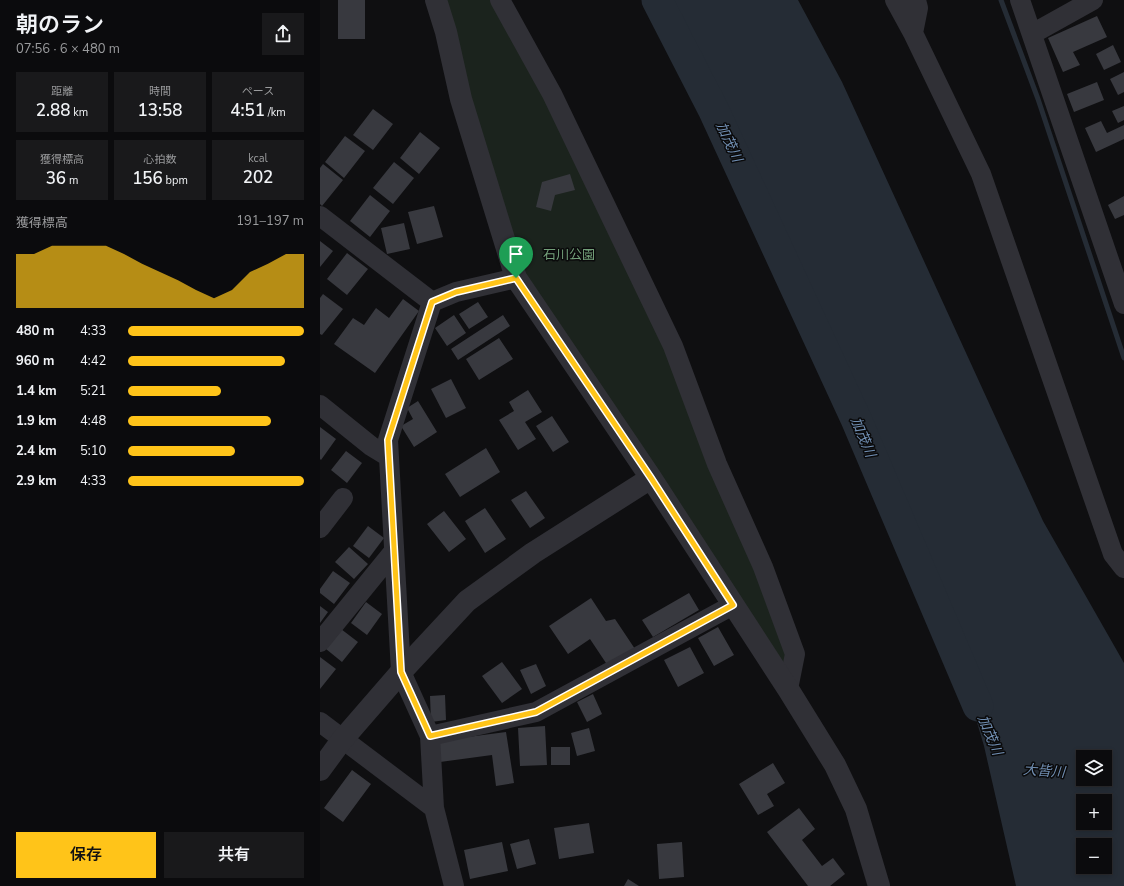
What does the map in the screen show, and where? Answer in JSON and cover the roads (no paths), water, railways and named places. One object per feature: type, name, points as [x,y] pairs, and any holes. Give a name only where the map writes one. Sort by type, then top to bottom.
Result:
[{"type":"street","points":[[436,0],[461,99],[516,278],[651,478],[788,689],[835,765],[856,809],[879,886]]},
{"type":"street","points":[[500,0],[552,94],[674,346],[717,464],[763,567],[795,654],[788,689]]},
{"type":"street","points":[[894,0],[913,33],[981,174],[1113,554],[1124,568]]},
{"type":"street","points":[[913,33],[918,8],[916,0]]},
{"type":"street","points":[[1020,0],[1124,304]]},
{"type":"street","points":[[1032,34],[1093,0]]},
{"type":"street","points":[[320,216],[432,302]]},
{"type":"street","points":[[454,886],[434,808],[430,736],[401,672],[388,440],[432,302],[456,292],[516,278]]},
{"type":"street","points":[[320,405],[371,446],[389,458]]},
{"type":"street","points":[[320,770],[342,740],[401,672],[466,601],[533,553],[651,478]]},
{"type":"street","points":[[320,528],[343,498]]},
{"type":"street","points":[[320,642],[394,551]]},
{"type":"street","points":[[430,736],[536,712],[733,605]]},
{"type":"street","points":[[320,722],[434,808]]},
{"type":"water","name":"大皆川","points":[[665,0],[798,0],[842,82],[1043,521],[1124,663],[1124,886],[1016,886],[984,746],[935,580],[728,110]]},
{"type":"waterway","name":"加茂川","points":[[657,0],[714,111],[856,419],[978,706]]},
{"type":"waterway","points":[[1001,0],[1038,99],[1124,358]]},
{"type":"park label","name":"石川公園","points":[[569,255]]}]
